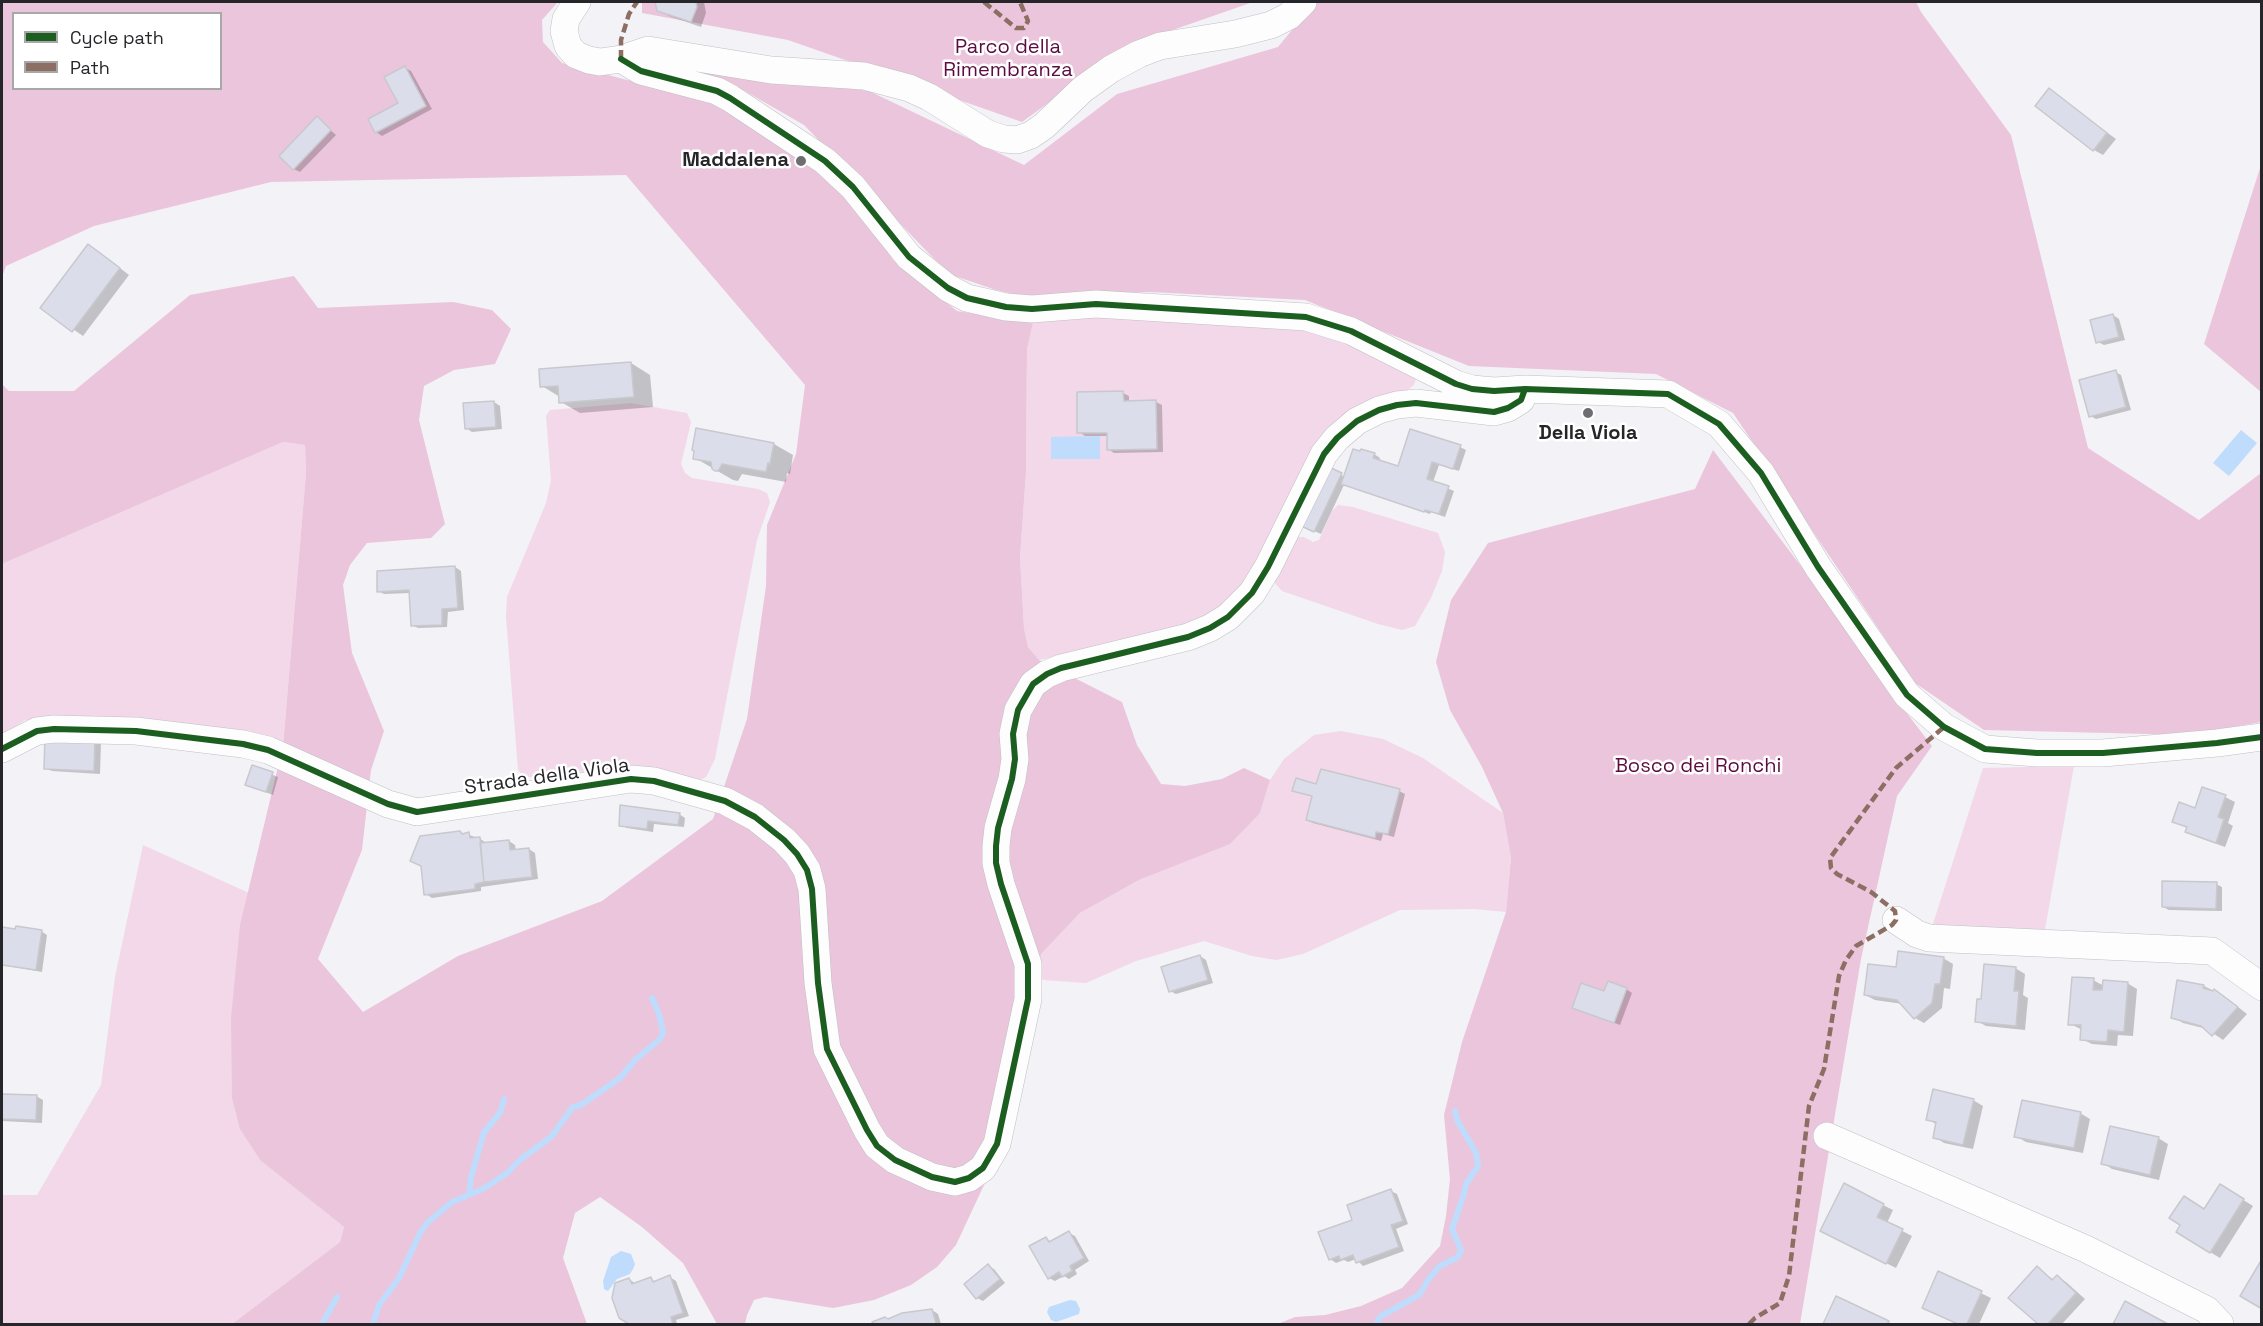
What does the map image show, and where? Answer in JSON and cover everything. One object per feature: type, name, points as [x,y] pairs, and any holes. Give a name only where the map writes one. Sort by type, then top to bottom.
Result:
[{"type":"street","points":[[577,2],[566,20],[564,31],[568,46],[576,55],[589,60],[600,62],[621,59],[648,50],[771,70],[864,76],[884,80],[929,97],[988,134],[1004,140],[1017,140],[1031,135],[1044,126],[1083,89],[1111,69],[1139,54],[1160,46],[1235,34],[1271,25],[1288,16],[1303,2]]},
{"type":"street","points":[[621,59],[641,71],[717,91],[825,161],[853,187],[909,257],[948,288],[967,298],[1005,307],[1032,309],[1096,304],[1305,317],[1326,321],[1351,331],[1456,384],[1494,391],[1525,389],[1668,394],[1719,424],[1761,473],[1818,567],[1907,695],[1944,727],[1985,748],[2037,753],[2103,753],[2262,737]]},
{"type":"street","name":"Strada della Viola","points":[[2,749],[37,731],[54,729],[136,731],[243,744],[268,750],[387,804],[417,812],[631,779],[654,780],[725,801],[755,817],[784,840],[807,870],[812,889],[818,983],[827,1049],[867,1130],[878,1146],[895,1160],[932,1177],[956,1182],[969,1178],[983,1168],[997,1144],[1028,999],[1028,964],[996,863],[998,828],[1015,759],[1013,734],[1018,710],[1033,684],[1061,668],[1188,637],[1228,617],[1252,593],[1268,567],[1324,454],[1337,438],[1358,421],[1378,410],[1416,403],[1494,412],[1509,408],[1521,400],[1525,389]]},
{"type":"street","points":[[1896,920],[1917,934],[1929,938],[2212,951],[2262,987]]},
{"type":"street","points":[[1827,1136],[2086,1249],[2207,1310],[2220,1324]]},
{"type":"shaded area","points":[[1087,313],[1313,328],[1417,375],[1414,385],[1405,392],[1375,402],[1249,580],[1205,619],[1039,660],[1028,647],[1024,628],[1020,558],[1026,472],[1027,349],[1033,323],[1049,316]]},
{"type":"shaded area","points":[[631,403],[687,413],[691,422],[681,464],[685,473],[692,478],[758,489],[767,493],[770,502],[757,540],[715,759],[706,777],[696,782],[619,769],[523,776],[518,770],[506,617],[507,597],[546,503],[551,480],[546,416],[550,410]]},
{"type":"shaded area","points":[[283,442],[305,445],[306,473],[283,746],[73,719],[25,720],[2,736],[2,564]]},
{"type":"shaded area","points":[[1338,505],[1353,507],[1438,533],[1445,552],[1442,571],[1431,598],[1415,626],[1402,630],[1378,624],[1282,591],[1275,583],[1274,574],[1295,537],[1304,537],[1313,542],[1319,540],[1332,511]]},
{"type":"shaded area","points":[[1341,731],[1383,739],[1423,758],[1503,813],[1511,858],[1506,912],[1474,909],[1400,910],[1303,954],[1276,960],[1252,956],[1204,941],[1136,961],[1086,983],[1044,980],[1036,976],[1036,965],[1042,953],[1080,913],[1260,813],[1270,780],[1284,759],[1314,735]]},
{"type":"shaded area","points":[[2074,766],[2044,935],[1930,933],[1983,768]]},
{"type":"shaded area","points":[[143,845],[249,893],[261,1161],[344,1227],[340,1242],[232,1324],[2,1324],[2,1195],[37,1195],[101,1085],[115,977]]},
{"type":"green space","points":[[2,2],[558,2],[542,20],[543,42],[562,63],[712,102],[822,170],[864,214],[893,260],[957,311],[1033,323],[1027,349],[1026,472],[1020,558],[1024,628],[1028,647],[1039,660],[1122,702],[1137,745],[1161,784],[1185,786],[1222,779],[1244,768],[1270,780],[1260,813],[1230,844],[1141,879],[1080,913],[1042,953],[1028,982],[991,1170],[956,1245],[937,1267],[911,1285],[874,1300],[833,1308],[765,1297],[754,1300],[745,1324],[717,1324],[683,1263],[642,1227],[600,1197],[575,1213],[563,1258],[587,1324],[232,1324],[340,1242],[344,1227],[261,1161],[240,1129],[232,1098],[231,1018],[240,925],[283,746],[306,473],[305,445],[283,442],[2,564],[2,384],[9,391],[74,391],[190,295],[294,276],[318,308],[453,302],[492,310],[511,329],[495,364],[454,370],[424,386],[419,420],[445,524],[431,538],[367,543],[350,565],[343,585],[352,653],[384,731],[371,770],[362,850],[318,959],[363,1012],[458,956],[602,901],[713,819],[747,719],[766,586],[767,525],[796,454],[805,385],[626,175],[271,182],[94,226],[6,266],[2,277]]},
{"type":"green space","name":"Parco della Rimembranza","points":[[642,2],[1253,2],[1127,46],[1022,122],[788,40],[642,13]]},
{"type":"green space","points":[[1315,2],[1916,2],[2011,135],[2088,448],[2199,520],[2261,473],[2261,722],[2190,735],[1984,730],[1915,683],[1733,413],[1656,374],[1469,366],[1305,300],[1150,292],[1026,297],[996,290],[949,274],[804,125],[743,90],[665,65],[869,91],[1024,165],[1117,94],[1278,47]]},
{"type":"green space","points":[[2261,165],[2262,392],[2204,344]]},
{"type":"green space","name":"Bosco dei Ronchi","points":[[1713,450],[1813,582],[1883,682],[1932,746],[1897,796],[1861,959],[1800,1324],[1270,1324],[1295,1317],[1325,1315],[1361,1306],[1402,1288],[1440,1246],[1450,1179],[1444,1115],[1462,1042],[1506,912],[1511,858],[1503,813],[1482,767],[1450,710],[1436,662],[1451,600],[1488,543],[1695,489]]},
{"type":"water","points":[[2241,430],[2257,443],[2229,476],[2213,463]]},
{"type":"water","points":[[1100,436],[1100,459],[1051,459],[1051,437]]},
{"type":"water","points":[[621,1251],[631,1254],[635,1264],[630,1274],[617,1279],[608,1291],[604,1289],[603,1281],[611,1257]]},
{"type":"water","points":[[1070,1300],[1076,1301],[1080,1309],[1079,1314],[1056,1322],[1051,1320],[1047,1312],[1049,1307]]},
{"type":"building","points":[[655,2],[696,2],[697,7],[691,22],[657,11]]},
{"type":"building","points":[[405,66],[426,106],[375,133],[368,119],[398,103],[384,77]]},
{"type":"building","points":[[2049,88],[2107,133],[2093,151],[2035,106]]},
{"type":"building","points":[[317,116],[331,130],[293,170],[279,156]]},
{"type":"building","points":[[88,244],[120,268],[72,332],[40,308]]},
{"type":"building","points":[[2113,314],[2119,337],[2096,343],[2090,320]]},
{"type":"building","points":[[631,362],[634,397],[559,403],[558,386],[540,387],[539,369]]},
{"type":"building","points":[[2116,370],[2126,407],[2089,417],[2079,380]]},
{"type":"building","points":[[1123,391],[1124,401],[1156,400],[1157,449],[1107,450],[1107,433],[1077,433],[1077,392]]},
{"type":"building","points":[[494,401],[496,427],[465,429],[463,403]]},
{"type":"building","points":[[696,428],[774,443],[766,472],[722,464],[718,471],[715,471],[712,469],[711,462],[693,459],[694,451],[692,450]]},
{"type":"building","points":[[1410,429],[1461,445],[1453,469],[1432,462],[1427,479],[1449,486],[1439,514],[1425,510],[1424,512],[1341,484],[1353,449],[1375,453],[1373,458],[1398,466]]},
{"type":"building","points":[[1327,466],[1342,473],[1314,532],[1299,525]]},
{"type":"building","points":[[455,566],[458,608],[442,609],[442,625],[411,626],[409,590],[377,592],[377,571]]},
{"type":"building","points":[[45,735],[95,737],[94,771],[44,769]]},
{"type":"building","points":[[252,765],[273,772],[266,792],[245,785]]},
{"type":"building","points":[[1321,769],[1400,789],[1388,834],[1376,832],[1375,838],[1306,820],[1312,796],[1292,791],[1296,778],[1316,784]]},
{"type":"building","points":[[2202,787],[2226,795],[2218,817],[2224,819],[2216,843],[2185,832],[2187,827],[2172,822],[2179,802],[2195,808]]},
{"type":"building","points":[[620,805],[680,813],[678,825],[648,821],[647,829],[619,826]]},
{"type":"building","points":[[460,831],[462,834],[469,832],[470,838],[480,837],[484,882],[475,884],[475,889],[424,895],[421,866],[410,861],[420,836]]},
{"type":"building","points":[[509,840],[510,850],[529,848],[532,877],[484,882],[480,843]]},
{"type":"building","points":[[2162,881],[2217,882],[2216,909],[2162,907]]},
{"type":"building","points":[[16,926],[42,930],[36,970],[2,965],[2,927],[15,929]]},
{"type":"building","points":[[1898,951],[1944,957],[1940,984],[1935,984],[1932,1003],[1914,1019],[1897,1000],[1864,995],[1868,964],[1896,967]]},
{"type":"building","points":[[1200,955],[1208,980],[1169,992],[1161,967]]},
{"type":"building","points":[[1984,964],[2016,967],[2014,991],[2019,991],[2016,1026],[1975,1022],[1977,999],[1981,999]]},
{"type":"building","points":[[2072,977],[2094,978],[2093,990],[2102,990],[2103,980],[2128,982],[2124,1032],[2108,1030],[2107,1042],[2080,1040],[2081,1025],[2068,1025]]},
{"type":"building","points":[[2177,980],[2204,985],[2203,988],[2213,991],[2214,989],[2238,1007],[2212,1036],[2201,1026],[2171,1018]]},
{"type":"building","points":[[1608,981],[1627,988],[1614,1023],[1572,1008],[1581,983],[1604,991]]},
{"type":"building","points":[[1933,1089],[1974,1099],[1963,1145],[1933,1138],[1936,1122],[1926,1120]]},
{"type":"building","points":[[2,1094],[37,1095],[36,1120],[2,1119]]},
{"type":"building","points":[[2022,1100],[2081,1112],[2074,1148],[2014,1137]]},
{"type":"building","points":[[2110,1126],[2159,1137],[2150,1175],[2101,1164]]},
{"type":"building","points":[[1844,1183],[1884,1204],[1877,1217],[1903,1229],[1886,1264],[1820,1231]]},
{"type":"building","points":[[2220,1184],[2244,1199],[2210,1253],[2176,1232],[2180,1225],[2169,1218],[2184,1196],[2204,1209]]},
{"type":"building","points":[[1391,1189],[1403,1221],[1391,1225],[1399,1247],[1356,1263],[1353,1255],[1340,1260],[1339,1256],[1329,1260],[1318,1232],[1352,1220],[1347,1205]]},
{"type":"building","points":[[1069,1231],[1084,1258],[1070,1266],[1072,1271],[1062,1277],[1059,1272],[1048,1279],[1029,1246],[1046,1237],[1049,1242]]},
{"type":"building","points":[[2262,1259],[2262,1309],[2240,1296]]},
{"type":"building","points":[[988,1264],[1000,1279],[976,1299],[964,1284]]},
{"type":"building","points":[[2037,1266],[2052,1280],[2057,1275],[2076,1293],[2048,1324],[2038,1324],[2008,1298]]},
{"type":"building","points":[[1938,1271],[1982,1291],[1967,1324],[1958,1324],[1922,1308]]},
{"type":"building","points":[[670,1275],[683,1313],[671,1317],[673,1324],[629,1324],[619,1318],[612,1298],[615,1283],[629,1278],[632,1284],[651,1277],[653,1282]]},
{"type":"building","points":[[1836,1296],[1889,1321],[1887,1324],[1823,1324]]},
{"type":"building","points":[[2125,1301],[2168,1324],[2113,1324]]},
{"type":"building","points":[[932,1309],[936,1324],[875,1324],[872,1322],[902,1313]]},
{"type":"waterway","points":[[373,1324],[379,1305],[399,1278],[427,1223],[452,1202],[483,1189],[507,1173],[521,1159],[551,1137],[573,1107],[581,1105],[620,1078],[635,1060],[659,1040],[663,1034],[662,1027],[652,998]]},
{"type":"waterway","points":[[469,1195],[471,1177],[484,1132],[500,1113],[504,1099]]},
{"type":"waterway","points":[[1376,1324],[1381,1316],[1419,1295],[1440,1266],[1458,1257],[1461,1250],[1452,1229],[1466,1184],[1478,1166],[1476,1153],[1457,1120],[1455,1111]]},
{"type":"waterway","points":[[322,1324],[337,1297]]},
{"type":"marked path","points":[[621,59],[621,40],[629,14],[637,2]]},
{"type":"marked path","points":[[984,2],[1016,28],[1024,28],[1028,21],[1020,2]]},
{"type":"marked path","points":[[1749,1324],[1780,1303],[1789,1276],[1809,1106],[1824,1069],[1839,976],[1856,946],[1892,925],[1896,920],[1895,911],[1871,892],[1837,874],[1831,868],[1830,858],[1896,768],[1944,727]]},
{"type":"cycle path","points":[[621,59],[641,71],[717,91],[825,161],[853,187],[909,257],[948,288],[967,298],[1006,307],[1032,309],[1096,304],[1306,317],[1351,331],[1456,384],[1472,389],[1668,394],[1719,424],[1761,473],[1818,567],[1907,695],[1944,727],[1985,749],[2037,753],[2103,753],[2262,737]]},
{"type":"cycle path","points":[[2,749],[37,731],[54,729],[136,731],[243,744],[268,750],[388,804],[417,812],[631,779],[654,781],[725,801],[755,817],[784,840],[807,870],[812,889],[818,983],[827,1049],[867,1130],[877,1146],[895,1160],[932,1177],[955,1182],[969,1178],[983,1168],[997,1144],[1028,999],[1028,964],[1001,884],[996,863],[996,846],[998,828],[1012,779],[1015,759],[1013,734],[1018,710],[1033,684],[1061,668],[1188,637],[1228,617],[1252,593],[1268,567],[1324,454],[1337,438],[1357,421],[1379,410],[1416,403],[1494,412],[1508,408],[1521,400],[1525,389]]},
{"type":"place","name":"Maddalena","points":[[801,161]]},
{"type":"place","name":"Della Viola","points":[[1588,413]]}]
